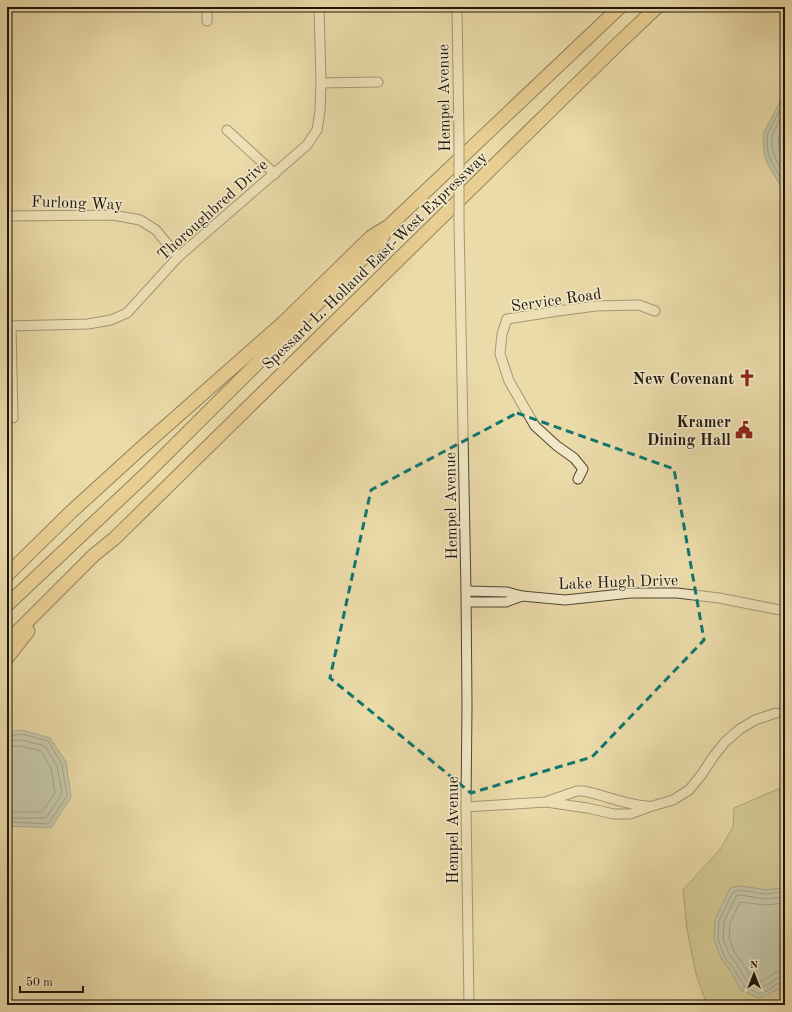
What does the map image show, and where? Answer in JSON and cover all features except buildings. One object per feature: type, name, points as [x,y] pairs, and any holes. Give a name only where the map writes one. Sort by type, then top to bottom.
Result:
[{"type":"highway","name":"Spessard L. Holland East-West Expressway","points":[[389,226],[620,7]]},
{"type":"highway","name":"Spessard L. Holland East-West Expressway","points":[[115,538],[657,7]]},
{"type":"highway","points":[[7,575],[71,512],[284,322],[371,237],[389,226]]},
{"type":"highway","points":[[7,605],[152,469],[380,241],[389,226]]},
{"type":"highway","points":[[7,642],[94,555],[115,538]]},
{"type":"highway","points":[[7,658],[37,620],[102,557],[115,538]]},
{"type":"street","points":[[206,7],[207,21]]},
{"type":"street","name":"Thoroughbred Drive","points":[[9,326],[88,324],[111,320],[127,313],[178,257],[307,146],[316,130],[320,110],[321,83],[319,7]]},
{"type":"street","name":"Hempel Avenue","points":[[457,7],[459,221],[467,602],[466,807],[469,1005]]},
{"type":"street","points":[[321,83],[378,82]]},
{"type":"street","points":[[226,130],[275,174]]},
{"type":"street","name":"Furlong Way","points":[[7,216],[113,215],[140,220],[156,230],[178,257]]},
{"type":"street","name":"Service Road","points":[[578,479],[583,469],[574,458],[557,446],[535,426],[509,382],[500,354],[502,334],[507,319],[558,310],[596,306],[639,304],[655,311]]},
{"type":"street","points":[[9,326],[13,418]]},
{"type":"street","name":"Lake Hugh Drive","points":[[466,591],[507,592],[522,596],[565,600],[631,593],[677,593],[719,598],[785,611]]},
{"type":"street","name":"Lake Hugh Drive","points":[[467,602],[506,602],[522,596]]},
{"type":"street","points":[[466,807],[546,802],[614,814],[630,814],[673,800],[689,790],[725,742],[740,728],[755,720],[776,713]]},
{"type":"street","points":[[546,802],[577,791],[583,791],[621,800],[633,805],[648,807]]},
{"type":"highlighted area","points":[[517,413],[674,469],[704,640],[592,757],[471,793],[330,678],[371,490]]},
{"type":"shaded area","points":[[785,786],[785,888],[766,890],[740,886],[721,958],[730,970],[771,993],[785,984],[785,1005],[707,1005],[696,974],[687,929],[683,890],[721,848],[733,827],[734,808]]},
{"type":"water","points":[[785,94],[785,193],[768,165],[764,154],[763,134]]},
{"type":"water","points":[[22,730],[50,738],[66,762],[71,797],[51,828],[10,826],[7,824],[7,732]]},
{"type":"water","points":[[740,886],[766,890],[785,888],[785,984],[771,993],[759,998],[741,990],[730,970],[721,958],[714,940],[715,920],[730,888]]},
{"type":"place","name":"New Covenant","points":[[747,378]]},
{"type":"place","name":"Kramer Dining Hall","points":[[744,430]]}]
